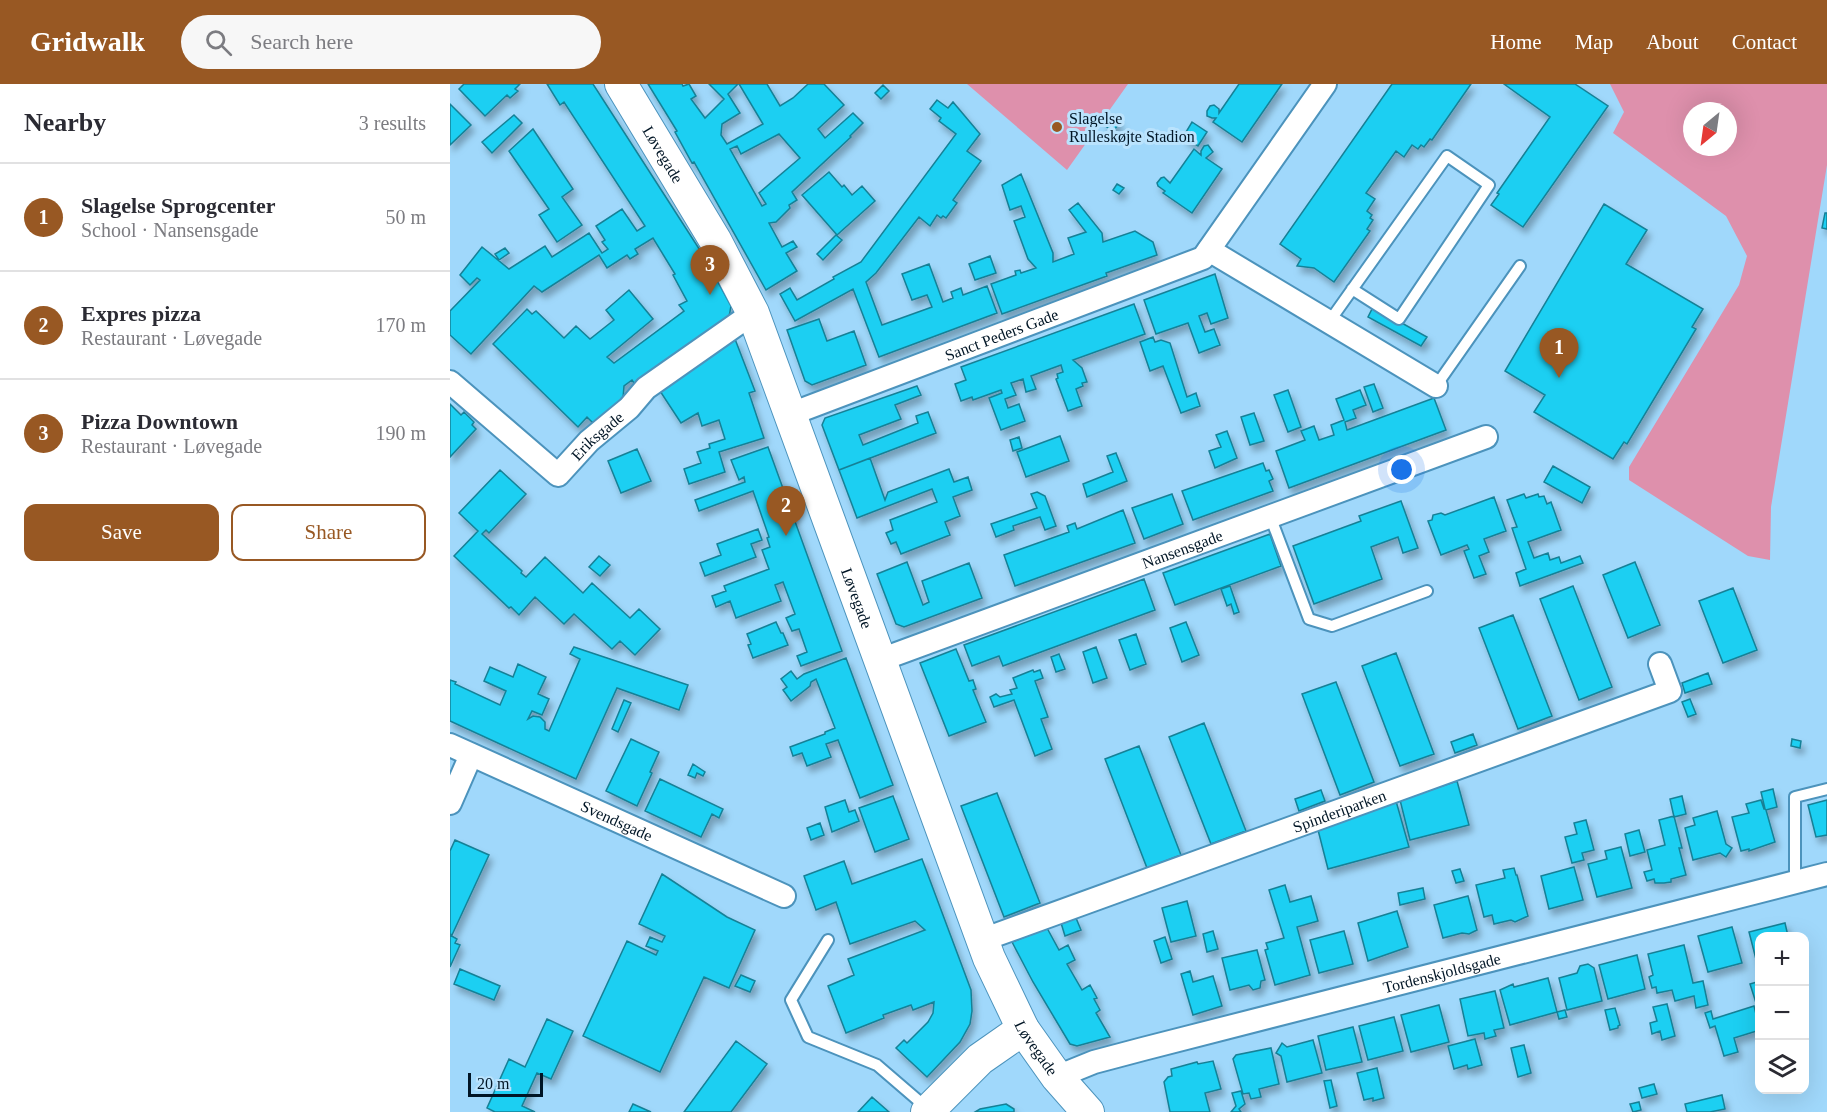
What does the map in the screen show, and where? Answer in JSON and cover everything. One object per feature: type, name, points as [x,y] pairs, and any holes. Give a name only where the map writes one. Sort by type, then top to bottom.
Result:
[{"type":"street","name":"Løvegade","points":[[621,84],[716,240],[753,313],[982,940],[1023,1029],[1057,1077],[1088,1112]]},
{"type":"street","name":"Sanct Peders Gade","points":[[790,414],[1203,258],[1325,84]]},
{"type":"street","points":[[1209,250],[1436,386]]},
{"type":"street","name":"Eriksgade","points":[[450,382],[558,475],[589,441],[629,408],[646,388],[753,313]]},
{"type":"street","name":"Nansensgade","points":[[880,660],[1486,437]]},
{"type":"street","name":"Spinderiparken","points":[[982,940],[1670,691],[1660,664]]},
{"type":"street","name":"Svendsgade","points":[[450,745],[784,896]]},
{"type":"street","points":[[450,803],[471,755]]},
{"type":"street","name":"Tordenskjoldsgade","points":[[1057,1077],[1094,1062],[1827,874]]},
{"type":"street","points":[[928,1111],[980,1059],[1023,1029]]},
{"type":"lane","points":[[1329,322],[1352,289],[1448,156],[1489,184],[1399,319],[1352,289]]},
{"type":"lane","points":[[1436,386],[1520,266]]},
{"type":"lane","points":[[1270,516],[1309,619],[1332,626],[1427,591]]},
{"type":"lane","points":[[1795,882],[1795,797],[1827,789]]},
{"type":"lane","points":[[828,939],[791,1000],[808,1037],[877,1065],[928,1111]]},
{"type":"shaded area","name":"Slagelse Rulleskøjte Stadion","points":[[967,84],[1128,84],[1067,170]]},
{"type":"shaded area","points":[[1610,84],[1827,84],[1827,165],[1771,507],[1770,560],[1748,556],[1629,480],[1629,467],[1739,285],[1747,256],[1726,216],[1613,133],[1624,112]]},
{"type":"building","points":[[464,84],[520,84],[515,89],[518,91],[510,98],[507,95],[485,116],[459,89]]},
{"type":"building","points":[[547,84],[593,84],[705,258],[731,306],[729,317],[636,386],[632,380],[624,386],[623,399],[601,421],[592,422],[587,417],[578,427],[493,344],[527,309],[532,314],[536,311],[564,338],[576,326],[590,339],[614,320],[606,310],[629,290],[653,319],[607,357],[614,363],[684,311],[679,305],[687,301],[673,275],[675,274],[653,238],[635,249],[638,254],[630,259],[627,255],[607,268],[599,255],[542,292],[534,286],[471,354],[450,335],[450,311],[480,280],[477,278],[470,285],[460,275],[482,247],[509,269],[545,246],[552,257],[589,233],[602,253],[608,249],[602,242],[605,240],[596,226],[622,209],[637,231],[645,226],[564,102],[560,105]]},
{"type":"building","points":[[648,84],[682,84],[683,86],[689,84],[696,96],[691,99],[705,118],[724,99],[709,84],[738,84],[728,94],[740,113],[722,124],[721,135],[727,144],[763,124],[739,84],[767,84],[780,106],[808,84],[824,84],[844,105],[818,129],[825,138],[853,113],[863,123],[792,192],[797,200],[789,205],[790,208],[776,222],[769,223],[782,247],[793,241],[797,247],[786,253],[797,271],[766,290],[694,162],[692,163],[675,132],[677,131]],"holes":[[[779,134],[800,158],[759,193],[766,204],[762,206],[730,149],[737,146],[741,154]]]},
{"type":"building","points":[[1239,84],[1282,84],[1242,142],[1213,122],[1216,118],[1207,116],[1210,106],[1214,105],[1219,109],[1219,113]]},
{"type":"building","points":[[1392,84],[1471,84],[1432,140],[1430,139],[1424,147],[1421,145],[1418,149],[1412,145],[1404,157],[1396,151],[1366,193],[1375,199],[1367,211],[1372,215],[1370,218],[1373,220],[1367,229],[1370,231],[1334,282],[1314,268],[1297,266],[1301,259],[1280,244]]},
{"type":"building","points":[[1504,84],[1575,84],[1608,106],[1523,227],[1491,205],[1550,117]]},
{"type":"building","points":[[883,85],[889,91],[881,99],[875,93]]},
{"type":"building","points":[[937,100],[948,108],[953,102],[980,134],[967,151],[981,161],[953,200],[957,203],[946,218],[937,215],[930,226],[919,217],[876,273],[866,282],[882,325],[932,307],[927,295],[912,300],[902,274],[929,264],[943,302],[953,298],[951,292],[961,288],[963,295],[987,286],[997,313],[879,357],[853,289],[795,321],[780,294],[790,288],[797,300],[861,262],[956,134],[939,121],[941,118],[930,109]]},
{"type":"building","points":[[450,104],[471,125],[450,145]]},
{"type":"building","points":[[514,115],[522,123],[492,153],[482,142]]},
{"type":"building","points":[[1112,115],[1120,123],[1113,131],[1104,125]]},
{"type":"building","points":[[1192,122],[1207,132],[1198,146],[1183,137]]},
{"type":"building","points":[[533,129],[573,189],[562,197],[582,225],[557,242],[539,215],[549,209],[509,151]]},
{"type":"building","points":[[1208,145],[1213,152],[1206,158],[1222,169],[1192,213],[1163,193],[1165,191],[1157,183],[1164,177],[1170,183],[1194,149],[1201,155],[1204,146]]},
{"type":"building","points":[[829,172],[852,195],[862,186],[875,201],[837,235],[802,195]]},
{"type":"building","points":[[1021,174],[1053,253],[1053,262],[1074,254],[1068,238],[1086,232],[1069,210],[1078,203],[1102,233],[1103,242],[1135,231],[1153,242],[1157,255],[1106,273],[1107,276],[1002,314],[991,284],[1016,275],[1015,271],[1020,270],[1021,273],[1036,268],[1028,259],[1014,221],[1025,217],[1021,206],[1010,210],[1002,185]]},
{"type":"building","points":[[1117,184],[1124,188],[1119,194],[1113,190]]},
{"type":"building","points":[[1604,204],[1647,230],[1626,264],[1703,309],[1692,327],[1696,329],[1627,444],[1624,442],[1613,459],[1534,412],[1545,395],[1505,371]]},
{"type":"building","points":[[1825,213],[1827,213],[1827,229],[1822,228]]},
{"type":"building","points":[[836,235],[842,240],[823,260],[817,254]]},
{"type":"building","points":[[505,248],[509,253],[499,260],[495,254]]},
{"type":"building","points":[[990,256],[996,273],[975,280],[969,264]]},
{"type":"building","points":[[1215,274],[1228,318],[1211,324],[1207,313],[1199,316],[1205,332],[1214,329],[1220,345],[1199,353],[1188,323],[1156,334],[1144,300]]},
{"type":"building","points":[[1134,304],[1145,334],[1073,360],[1082,368],[1087,382],[1082,383],[1083,386],[1076,389],[1082,406],[1068,411],[1056,379],[1057,374],[1063,372],[1061,365],[1031,376],[1036,389],[1026,392],[1023,379],[1011,383],[1016,395],[1005,399],[1008,408],[1019,404],[1025,421],[1001,430],[989,398],[1002,393],[1001,390],[973,400],[972,397],[961,401],[955,384],[966,380],[961,367]]},
{"type":"building","points":[[1373,307],[1427,337],[1421,346],[1368,317]]},
{"type":"building","points":[[819,319],[827,341],[854,331],[866,365],[812,385],[805,381],[787,330]]},
{"type":"building","points":[[1153,337],[1155,342],[1161,340],[1170,343],[1187,397],[1196,393],[1200,406],[1181,413],[1163,366],[1150,371],[1140,342]]},
{"type":"building","points":[[735,339],[755,391],[749,393],[764,438],[719,452],[725,472],[689,484],[684,469],[701,463],[697,452],[710,448],[709,444],[725,439],[719,420],[702,426],[698,413],[681,423],[658,388]]},
{"type":"building","points":[[1374,384],[1383,408],[1373,412],[1364,387]]},
{"type":"building","points":[[917,386],[921,395],[895,405],[901,419],[859,435],[863,445],[918,423],[916,416],[928,412],[936,433],[839,470],[822,425],[825,418]]},
{"type":"building","points":[[1288,390],[1301,427],[1288,432],[1274,395]]},
{"type":"building","points":[[1360,390],[1366,405],[1353,410],[1356,418],[1345,422],[1347,430],[1434,398],[1446,430],[1289,488],[1276,451],[1305,440],[1301,431],[1314,426],[1319,440],[1334,435],[1331,425],[1344,420],[1336,399]]},
{"type":"building","points":[[450,404],[461,415],[464,412],[474,422],[472,425],[476,429],[450,457]]},
{"type":"building","points":[[1254,413],[1264,441],[1250,445],[1241,417]]},
{"type":"building","points":[[1227,431],[1237,458],[1215,468],[1209,451],[1221,447],[1216,435]]},
{"type":"building","points":[[1060,436],[1069,461],[1026,477],[1017,452]]},
{"type":"building","points":[[1019,437],[1022,448],[1013,451],[1010,440]]},
{"type":"building","points":[[768,447],[842,651],[801,666],[797,656],[807,652],[799,629],[792,631],[786,618],[795,614],[783,582],[775,585],[781,601],[736,618],[730,601],[716,607],[712,596],[726,591],[724,586],[769,569],[762,550],[770,547],[767,538],[769,537],[753,491],[699,511],[695,500],[745,482],[744,477],[739,480],[731,460]]},
{"type":"building","points":[[637,449],[651,481],[621,493],[608,461]]},
{"type":"building","points":[[1116,453],[1127,481],[1087,497],[1083,484],[1113,472],[1107,456]]},
{"type":"building","points":[[870,458],[885,500],[888,492],[949,469],[954,482],[968,477],[972,490],[953,497],[960,516],[945,522],[950,535],[901,554],[896,542],[891,544],[886,533],[893,530],[890,520],[937,502],[932,489],[857,518],[839,470]]},
{"type":"building","points":[[1263,463],[1273,479],[1269,481],[1273,491],[1193,520],[1182,491]]},
{"type":"building","points":[[1553,466],[1590,487],[1582,503],[1544,482]]},
{"type":"building","points":[[500,470],[526,494],[489,533],[486,530],[482,534],[526,577],[545,557],[583,593],[592,583],[630,618],[639,609],[660,629],[635,655],[620,641],[612,649],[574,614],[564,624],[535,597],[519,615],[454,556],[478,531],[459,513]]},
{"type":"building","points":[[1037,492],[1045,496],[1056,526],[1045,530],[1040,517],[1013,526],[1014,530],[996,537],[991,524],[1037,508],[1031,494]]},
{"type":"building","points":[[1172,494],[1183,524],[1144,539],[1132,508]]},
{"type":"building","points":[[1524,494],[1526,498],[1538,494],[1539,497],[1544,496],[1547,504],[1551,502],[1561,530],[1528,542],[1534,558],[1548,553],[1550,560],[1559,557],[1561,563],[1580,556],[1583,563],[1520,586],[1516,573],[1526,569],[1512,528],[1517,527],[1507,500]]},
{"type":"building","points":[[1494,497],[1506,531],[1484,539],[1489,552],[1479,556],[1486,574],[1474,578],[1464,551],[1469,549],[1467,545],[1441,555],[1428,521],[1432,520],[1433,515],[1441,513],[1445,515]]},
{"type":"building","points":[[1401,501],[1418,548],[1403,553],[1398,537],[1371,547],[1382,579],[1314,604],[1293,546],[1361,521],[1359,516]]},
{"type":"building","points":[[1123,510],[1135,543],[1015,586],[1004,555],[1069,532],[1067,526],[1075,523],[1077,529]]},
{"type":"building","points":[[758,529],[762,540],[751,544],[756,557],[705,576],[700,563],[721,555],[717,544]]},
{"type":"building","points":[[1270,534],[1281,566],[1175,605],[1163,573]]},
{"type":"building","points":[[599,556],[610,565],[600,576],[589,567]]},
{"type":"building","points":[[907,562],[923,605],[929,602],[922,581],[969,563],[982,598],[904,627],[896,624],[877,574]]},
{"type":"building","points":[[1635,562],[1660,625],[1628,638],[1603,575]]},
{"type":"building","points":[[1144,579],[1155,610],[1003,666],[999,656],[972,666],[964,645]]},
{"type":"building","points":[[1230,586],[1239,612],[1234,614],[1231,604],[1227,606],[1221,589]]},
{"type":"building","points":[[1573,586],[1612,687],[1579,700],[1540,599]]},
{"type":"building","points":[[1733,588],[1757,650],[1723,663],[1699,601]]},
{"type":"building","points":[[1513,615],[1552,716],[1518,729],[1479,628]]},
{"type":"building","points":[[776,622],[788,645],[753,658],[747,634]]},
{"type":"building","points":[[1186,622],[1199,655],[1182,662],[1170,628]]},
{"type":"building","points":[[1136,634],[1146,664],[1130,670],[1119,640]]},
{"type":"building","points":[[574,647],[688,685],[679,710],[617,688],[576,779],[450,721],[450,680],[500,705],[506,691],[484,681],[490,667],[513,677],[518,664],[546,677],[538,694],[549,699],[542,715],[532,711],[528,719],[533,716],[540,717],[545,722],[545,729],[549,731],[580,659],[570,654]]},
{"type":"building","points":[[1096,647],[1107,678],[1093,683],[1083,652]]},
{"type":"building","points":[[956,649],[969,681],[973,680],[976,689],[973,690],[986,722],[949,736],[920,663]]},
{"type":"building","points":[[1396,653],[1434,754],[1400,766],[1362,666]]},
{"type":"building","points":[[1059,654],[1065,669],[1056,672],[1051,657]]},
{"type":"building","points":[[846,658],[893,785],[860,798],[838,740],[826,744],[831,757],[807,766],[802,753],[793,756],[790,747],[835,728],[816,679],[791,701],[783,690],[787,687],[781,679],[791,671],[797,679],[804,674]]},
{"type":"building","points":[[1033,670],[1034,672],[1040,670],[1043,678],[1035,681],[1048,717],[1041,719],[1052,749],[1035,756],[1014,700],[994,707],[990,697],[996,694],[1000,697],[1012,694],[1010,690],[1017,688],[1013,678]]},
{"type":"building","points":[[1708,673],[1712,684],[1685,693],[1682,683]]},
{"type":"building","points":[[1336,682],[1374,782],[1340,795],[1302,694]]},
{"type":"building","points":[[1690,699],[1696,714],[1688,717],[1682,702]]},
{"type":"building","points":[[624,700],[631,703],[618,732],[612,729]]},
{"type":"building","points":[[1204,723],[1246,831],[1211,844],[1169,737]]},
{"type":"building","points":[[1473,734],[1477,745],[1455,753],[1451,742]]},
{"type":"building","points":[[631,739],[659,752],[637,806],[606,791]]},
{"type":"building","points":[[1792,739],[1801,741],[1800,748],[1791,746]]},
{"type":"building","points":[[1139,746],[1181,855],[1147,868],[1105,759]]},
{"type":"building","points":[[693,764],[705,772],[703,776],[697,773],[695,778],[688,775]]},
{"type":"building","points":[[660,779],[723,809],[719,818],[712,814],[701,837],[645,811]]},
{"type":"building","points":[[1457,781],[1469,825],[1410,840],[1400,800]]},
{"type":"building","points":[[1773,789],[1777,807],[1766,810],[1775,842],[1749,851],[1749,849],[1741,851],[1732,817],[1749,813],[1746,804],[1761,800],[1765,809],[1761,792]]},
{"type":"building","points":[[1321,790],[1325,801],[1299,811],[1295,799]]},
{"type":"building","points":[[997,793],[1040,903],[1004,917],[961,806]]},
{"type":"building","points":[[893,796],[909,839],[875,852],[859,808]]},
{"type":"building","points":[[1682,796],[1686,814],[1674,817],[1670,799]]},
{"type":"building","points":[[845,800],[849,812],[855,810],[859,821],[832,832],[825,807]]},
{"type":"building","points":[[1827,800],[1827,835],[1816,837],[1808,805]]},
{"type":"building","points":[[1396,801],[1409,847],[1328,869],[1318,830]]},
{"type":"building","points":[[1717,811],[1726,844],[1732,848],[1726,857],[1720,853],[1693,860],[1685,828],[1695,825],[1693,818]]},
{"type":"building","points":[[1674,816],[1686,875],[1671,879],[1671,882],[1655,883],[1654,879],[1647,881],[1644,872],[1652,870],[1647,850],[1665,845],[1659,820]]},
{"type":"building","points":[[1586,820],[1594,850],[1582,853],[1584,860],[1572,863],[1565,837],[1577,834],[1574,823]]},
{"type":"building","points":[[820,823],[824,835],[811,840],[807,828]]},
{"type":"building","points":[[1639,830],[1645,852],[1630,856],[1625,834]]},
{"type":"building","points":[[455,840],[489,855],[452,935],[450,934],[450,851]]},
{"type":"building","points":[[1621,847],[1632,888],[1597,897],[1588,864],[1607,859],[1605,851]]},
{"type":"building","points":[[922,859],[971,990],[972,1011],[970,1024],[960,1042],[927,1077],[896,1048],[904,1040],[907,1043],[928,1022],[933,1013],[934,1002],[913,1010],[911,1005],[883,1015],[884,1018],[846,1033],[828,986],[854,975],[848,959],[925,930],[915,921],[850,944],[836,902],[816,910],[804,876],[844,861],[852,884]]},
{"type":"building","points":[[1574,867],[1583,900],[1549,909],[1541,876]]},
{"type":"building","points":[[1514,868],[1528,916],[1515,922],[1511,920],[1494,924],[1492,915],[1484,917],[1476,885],[1505,878],[1503,870]]},
{"type":"building","points":[[1460,869],[1464,881],[1456,883],[1452,871]]},
{"type":"building","points":[[662,874],[727,917],[755,930],[729,988],[704,977],[660,1072],[583,1036],[627,941],[656,955],[658,951],[646,946],[650,937],[662,942],[665,936],[639,924]]},
{"type":"building","points":[[1285,885],[1290,902],[1311,896],[1318,921],[1297,927],[1310,975],[1275,985],[1265,950],[1268,949],[1266,943],[1284,938],[1269,890]]},
{"type":"building","points":[[1423,888],[1425,899],[1400,905],[1398,893]]},
{"type":"building","points":[[1468,896],[1477,930],[1469,934],[1462,933],[1443,938],[1434,905]]},
{"type":"building","points":[[1187,901],[1196,936],[1171,942],[1162,908]]},
{"type":"building","points":[[1397,911],[1408,947],[1368,961],[1358,923]]},
{"type":"building","points":[[1076,918],[1081,930],[1065,936],[1061,923]]},
{"type":"building","points":[[1785,923],[1787,932],[1755,932],[1755,955],[1749,932]]},
{"type":"building","points":[[1732,927],[1742,963],[1708,972],[1698,936]]},
{"type":"building","points":[[1047,928],[1059,950],[1068,945],[1075,960],[1067,964],[1082,990],[1090,985],[1100,1010],[1096,1013],[1110,1037],[1077,1046],[1070,1044],[1033,982],[1012,942]]},
{"type":"building","points":[[1213,931],[1218,949],[1207,952],[1203,934]]},
{"type":"building","points":[[1344,931],[1353,964],[1319,973],[1310,940]]},
{"type":"building","points":[[450,935],[457,939],[455,943],[460,945],[450,967]]},
{"type":"building","points":[[1165,937],[1172,959],[1161,963],[1154,941]]},
{"type":"building","points":[[1684,945],[1693,983],[1703,981],[1708,1005],[1696,1008],[1694,996],[1675,1001],[1672,990],[1657,993],[1656,987],[1652,988],[1649,977],[1653,975],[1648,954]]},
{"type":"building","points":[[1257,950],[1265,980],[1261,981],[1260,988],[1253,990],[1249,985],[1230,990],[1222,958]]},
{"type":"building","points":[[1637,955],[1645,989],[1608,999],[1599,965]]},
{"type":"building","points":[[1588,964],[1594,968],[1602,1001],[1567,1010],[1559,978],[1577,973],[1580,966]]},
{"type":"building","points":[[460,969],[500,986],[494,1000],[454,984]]},
{"type":"building","points":[[1190,971],[1193,982],[1213,976],[1222,1006],[1193,1015],[1181,974]]},
{"type":"building","points":[[741,975],[755,981],[750,992],[735,986]]},
{"type":"building","points":[[1548,978],[1557,1012],[1510,1025],[1500,990],[1513,984],[1514,987]]},
{"type":"building","points":[[1755,982],[1755,1000],[1750,984]]},
{"type":"building","points":[[1495,991],[1504,1028],[1494,1030],[1496,1036],[1485,1039],[1484,1033],[1468,1036],[1460,999]]},
{"type":"building","points":[[1667,1004],[1675,1036],[1662,1040],[1660,1031],[1652,1034],[1650,1023],[1657,1021],[1653,1007]]},
{"type":"building","points":[[1439,1005],[1449,1042],[1411,1052],[1401,1015]]},
{"type":"building","points":[[1754,1006],[1755,1032],[1734,1038],[1738,1052],[1724,1056],[1715,1026],[1710,1028],[1705,1013],[1711,1011],[1713,1019]]},
{"type":"building","points":[[1615,1008],[1620,1025],[1610,1030],[1605,1010]]},
{"type":"building","points":[[1565,1010],[1567,1017],[1559,1019],[1557,1012]]},
{"type":"building","points":[[1394,1017],[1403,1051],[1368,1060],[1359,1026]]},
{"type":"building","points":[[547,1019],[573,1031],[551,1079],[537,1073],[522,1106],[535,1112],[495,1112],[487,1108],[509,1059],[525,1067]]},
{"type":"building","points":[[1353,1027],[1362,1062],[1326,1070],[1318,1036]]},
{"type":"building","points":[[1475,1039],[1482,1065],[1468,1069],[1467,1065],[1454,1069],[1448,1046]]},
{"type":"building","points":[[1313,1040],[1322,1073],[1287,1082],[1281,1056],[1276,1053],[1282,1043],[1287,1047]]},
{"type":"building","points":[[736,1041],[767,1064],[731,1112],[684,1112]]},
{"type":"building","points":[[1524,1045],[1531,1073],[1518,1077],[1511,1048]]},
{"type":"building","points":[[1271,1048],[1279,1084],[1259,1089],[1261,1097],[1251,1099],[1249,1093],[1243,1094],[1233,1059],[1236,1055]]},
{"type":"building","points":[[1213,1061],[1221,1089],[1205,1093],[1210,1112],[1170,1112],[1164,1082],[1172,1076],[1171,1069],[1197,1062],[1198,1064]]},
{"type":"building","points":[[1377,1068],[1384,1098],[1373,1101],[1373,1098],[1364,1100],[1357,1073]]},
{"type":"building","points":[[1331,1080],[1337,1106],[1330,1108],[1324,1081]]},
{"type":"building","points":[[1654,1084],[1657,1094],[1642,1098],[1639,1088]]},
{"type":"building","points":[[1241,1091],[1245,1104],[1239,1109],[1241,1112],[1231,1112],[1236,1106],[1232,1093]]},
{"type":"building","points":[[1722,1095],[1725,1109],[1710,1112],[1687,1112],[1685,1104]]},
{"type":"building","points":[[872,1097],[889,1112],[858,1112]]},
{"type":"building","points":[[1639,1102],[1641,1110],[1633,1112],[1630,1104]]},
{"type":"building","points":[[633,1104],[651,1112],[629,1112]]},
{"type":"building","points":[[1006,1104],[1014,1109],[1014,1112],[975,1112],[980,1109]]},
{"type":"place","name":"Slagelse Rulleskøjte Stadion","points":[[1057,127]]},
{"type":"place","name":"Pizza Downtown","points":[[710,295]]},
{"type":"place","name":"Slagelse Sprogcenter","points":[[1559,378]]},
{"type":"place","name":"Expres pizza","points":[[786,536]]}]
